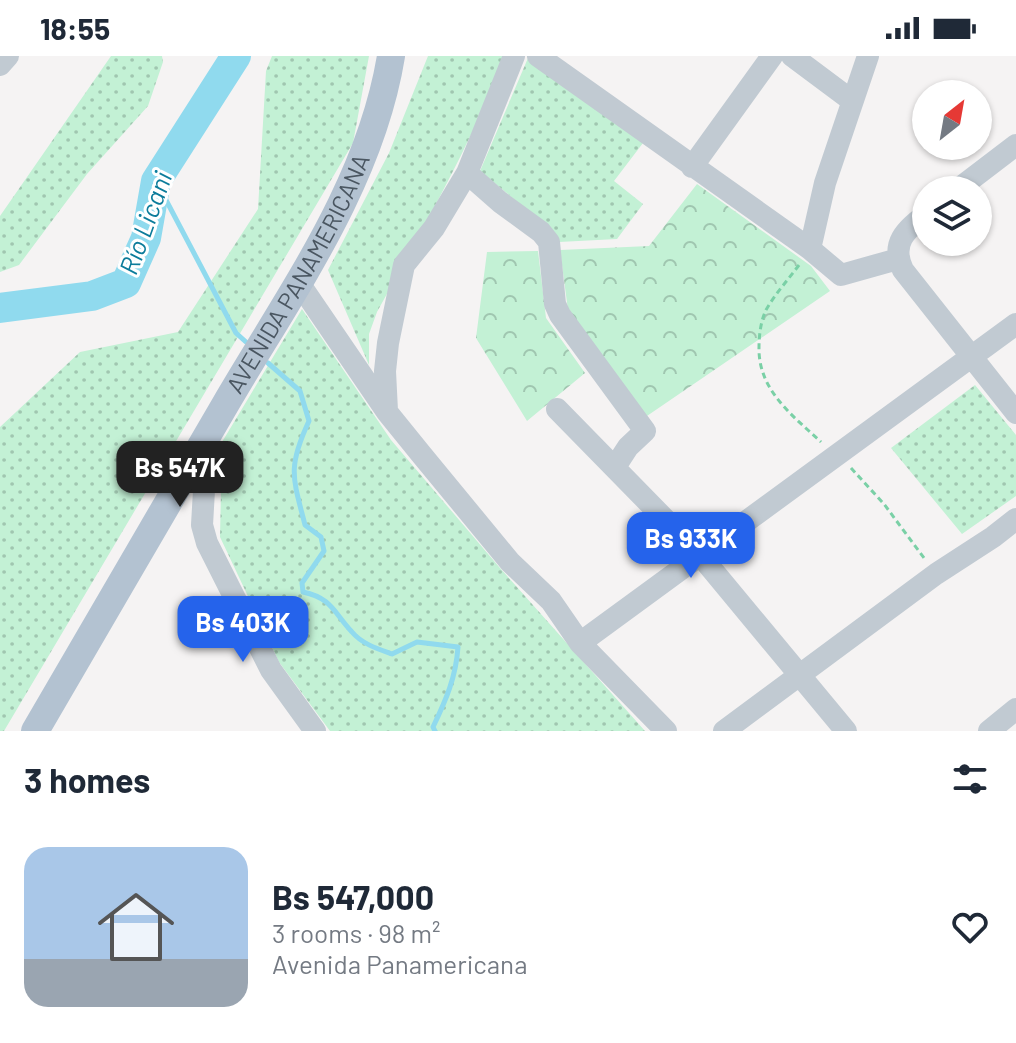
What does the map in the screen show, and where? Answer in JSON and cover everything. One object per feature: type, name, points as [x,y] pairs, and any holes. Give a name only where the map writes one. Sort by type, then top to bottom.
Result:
[{"type":"main road","name":"AVENIDA PANAMERICANA","points":[[35,731],[299,283],[351,186],[386,85],[391,56]]},
{"type":"street","points":[[0,65],[8,56]]},
{"type":"street","points":[[387,412],[385,371],[388,343],[404,265],[434,228],[467,173],[514,56]]},
{"type":"street","points":[[538,56],[810,249],[841,275],[898,259]]},
{"type":"street","points":[[692,167],[772,56]]},
{"type":"street","points":[[792,56],[851,100]]},
{"type":"street","points":[[810,249],[825,183],[868,56]]},
{"type":"street","points":[[975,176],[1016,145]]},
{"type":"street","points":[[467,173],[541,232],[549,242],[555,304],[560,315],[645,431],[628,447],[615,467]]},
{"type":"street","points":[[912,226],[904,233],[897,250],[903,270],[1016,413]]},
{"type":"street","points":[[299,283],[387,412],[510,562],[551,601],[580,643],[666,731]]},
{"type":"street","points":[[580,643],[1016,324]]},
{"type":"street","points":[[557,409],[700,555],[846,731]]},
{"type":"street","points":[[207,436],[202,525],[207,543],[271,670],[315,731]]},
{"type":"street","points":[[724,731],[798,674],[1016,519]]},
{"type":"street","points":[[989,731],[1016,709]]},
{"type":"path","points":[[810,249],[765,312],[759,337],[762,375],[771,392],[791,415],[838,455],[884,504],[936,574]]},
{"type":"green space","points":[[111,56],[162,56],[163,62],[148,106],[87,174],[19,265],[0,272],[0,216]]},
{"type":"green space","points":[[272,56],[369,56],[353,143],[4,731],[0,731],[0,427],[80,352],[178,332],[258,209],[266,71]]},
{"type":"green space","points":[[428,56],[505,56],[462,154],[377,312],[369,334],[369,365],[328,270],[389,153]]},
{"type":"green space","points":[[528,58],[643,143],[614,181],[643,204],[617,239],[559,242],[549,228],[480,171]]},
{"type":"green space","points":[[697,184],[811,266],[830,291],[644,418],[568,310],[560,250],[649,246]]},
{"type":"green space","points":[[538,251],[546,318],[585,373],[527,421],[476,338],[487,252]]},
{"type":"green space","points":[[302,309],[391,440],[645,731],[330,731],[279,662],[220,537],[222,442]]},
{"type":"green space","points":[[975,385],[1016,435],[1016,496],[962,534],[891,448]]},
{"type":"waterway","name":"Río Licani","points":[[0,308],[92,296],[126,283],[146,238],[156,181],[236,56]]},
{"type":"waterway","points":[[156,181],[236,333],[246,342]]},
{"type":"waterway","points":[[268,363],[300,391],[309,421],[297,450],[295,484],[305,525],[321,537],[324,551],[302,583],[303,592],[327,602],[356,636],[370,646],[392,654],[417,642],[458,647],[453,678],[433,727],[435,731]]}]
